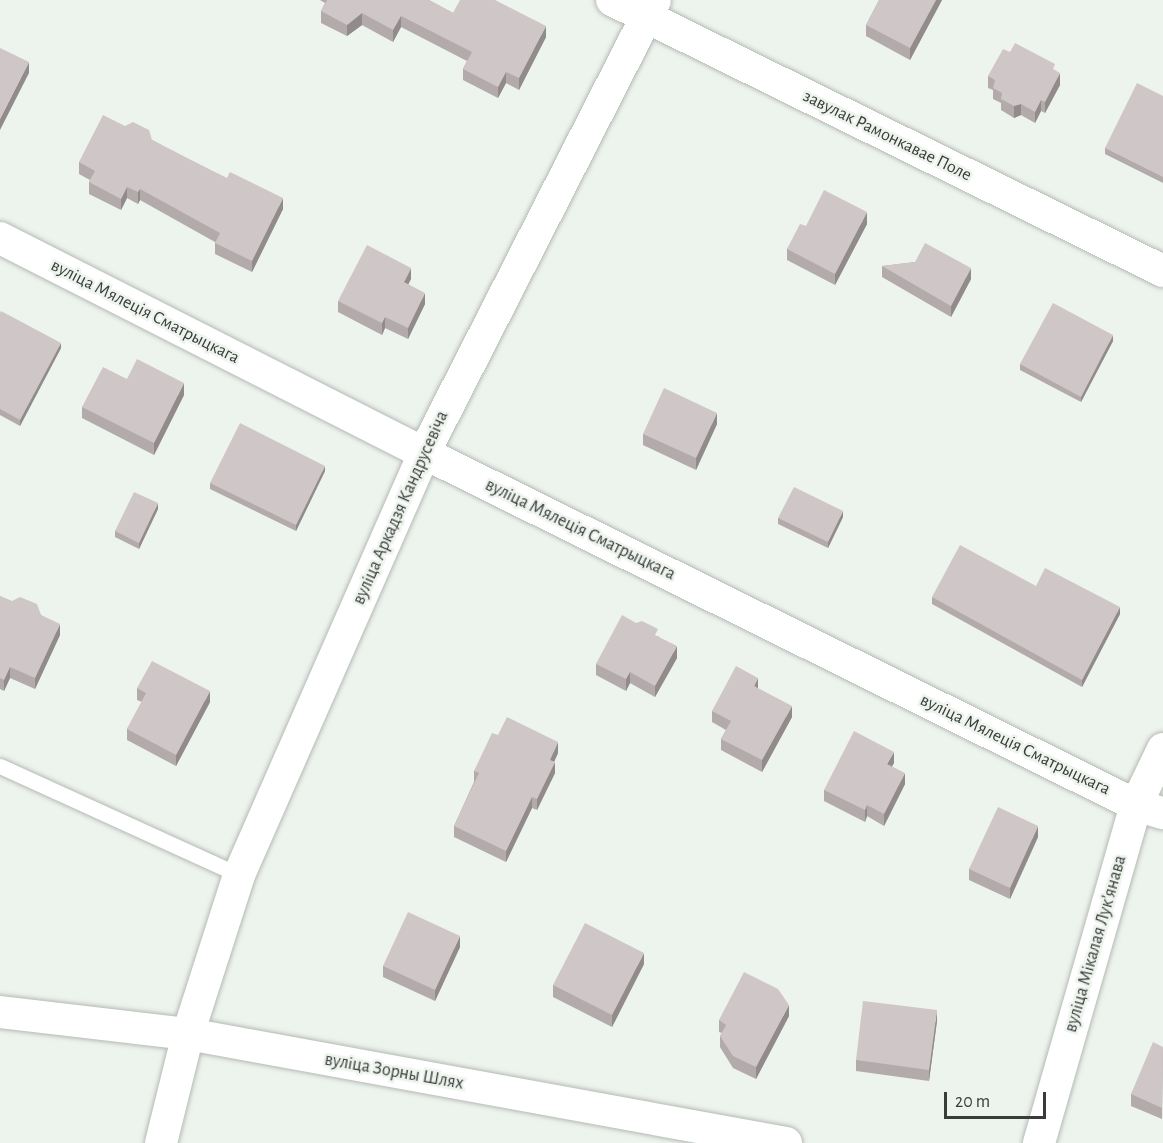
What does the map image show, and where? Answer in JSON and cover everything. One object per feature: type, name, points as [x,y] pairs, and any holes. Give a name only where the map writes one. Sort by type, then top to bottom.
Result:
[{"type":"street","name":"завулак Рамонкавае Поле","points":[[612,0],[651,9],[1163,271]]},
{"type":"street","name":"вуліца Аркадзя Кандрусевіча","points":[[161,1143],[188,1034],[239,875],[424,453],[651,9]]},
{"type":"street","name":"вуліца Мялеція Сматрыцкага","points":[[0,238],[424,453],[1150,809]]},
{"type":"street","name":"вуліца Мікалая Лукʼянава","points":[[1040,1143],[1150,809],[1163,749]]},
{"type":"street","name":"вуліца Зорны Шлях","points":[[0,1012],[188,1034],[786,1143]]},
{"type":"lane","points":[[0,766],[239,875]]},
{"type":"building","points":[[327,0],[429,0],[453,13],[460,0],[495,0],[546,26],[519,78],[506,72],[498,87],[463,69],[472,52],[401,16],[393,30],[362,13],[347,25],[321,11]]},
{"type":"building","points":[[879,0],[936,0],[910,48],[866,25]]},
{"type":"building","points":[[1015,43],[1055,64],[1053,69],[1060,73],[1045,102],[1041,100],[1035,112],[1021,104],[1014,106],[1001,99],[1002,93],[993,88],[995,80],[988,76],[1003,49],[1010,52]]},
{"type":"building","points":[[0,48],[29,62],[0,119]]},
{"type":"building","points":[[1137,83],[1163,96],[1163,177],[1105,148]]},
{"type":"building","points":[[103,115],[125,126],[133,122],[149,130],[152,140],[199,164],[227,178],[230,172],[283,198],[252,261],[215,243],[220,233],[140,189],[138,192],[127,187],[121,199],[89,182],[95,171],[79,162]]},
{"type":"building","points":[[824,190],[867,212],[835,274],[787,249],[800,224],[806,226]]},
{"type":"building","points":[[925,243],[971,268],[951,306],[882,266],[915,262]]},
{"type":"building","points":[[367,245],[411,268],[404,282],[425,293],[408,328],[385,317],[382,323],[338,301]]},
{"type":"building","points":[[1053,303],[1113,335],[1081,397],[1020,364]]},
{"type":"building","points":[[1,311],[61,343],[20,420],[0,409]]},
{"type":"building","points":[[137,359],[184,383],[154,443],[82,407],[103,367],[127,379]]},
{"type":"building","points":[[664,388],[717,413],[696,458],[643,434]]},
{"type":"building","points":[[240,423],[325,466],[296,525],[210,483]]},
{"type":"building","points":[[794,487],[843,511],[828,542],[778,518]]},
{"type":"building","points":[[134,492],[158,503],[139,543],[115,531]]},
{"type":"building","points":[[960,545],[1036,586],[1045,568],[1120,607],[1082,680],[932,597]]},
{"type":"building","points":[[0,596],[12,601],[20,597],[37,604],[41,615],[60,624],[35,678],[10,667],[4,680],[0,678]]},
{"type":"building","points":[[622,615],[636,623],[642,621],[658,629],[655,635],[677,646],[655,686],[630,672],[626,679],[596,664]]},
{"type":"building","points":[[152,661],[210,691],[176,755],[127,729],[146,693],[137,688]]},
{"type":"building","points":[[736,666],[758,678],[754,686],[792,706],[762,760],[721,739],[731,721],[712,711]]},
{"type":"building","points":[[507,717],[558,742],[550,760],[555,762],[537,799],[532,797],[506,851],[454,826],[479,773],[474,771],[492,733],[498,735]]},
{"type":"building","points":[[854,731],[894,752],[887,764],[905,773],[884,814],[867,805],[865,810],[824,790]]},
{"type":"building","points":[[998,807],[1038,826],[1010,888],[969,869]]},
{"type":"building","points":[[408,912],[460,936],[435,990],[383,966]]},
{"type":"building","points":[[585,923],[644,953],[612,1015],[553,985]]},
{"type":"building","points":[[744,972],[778,989],[789,1005],[756,1067],[733,1056],[720,1036],[726,1025],[719,1020]]},
{"type":"building","points":[[863,1001],[937,1010],[929,1070],[856,1060]]},
{"type":"building","points":[[1153,1042],[1163,1047],[1162,1108],[1131,1094]]}]
